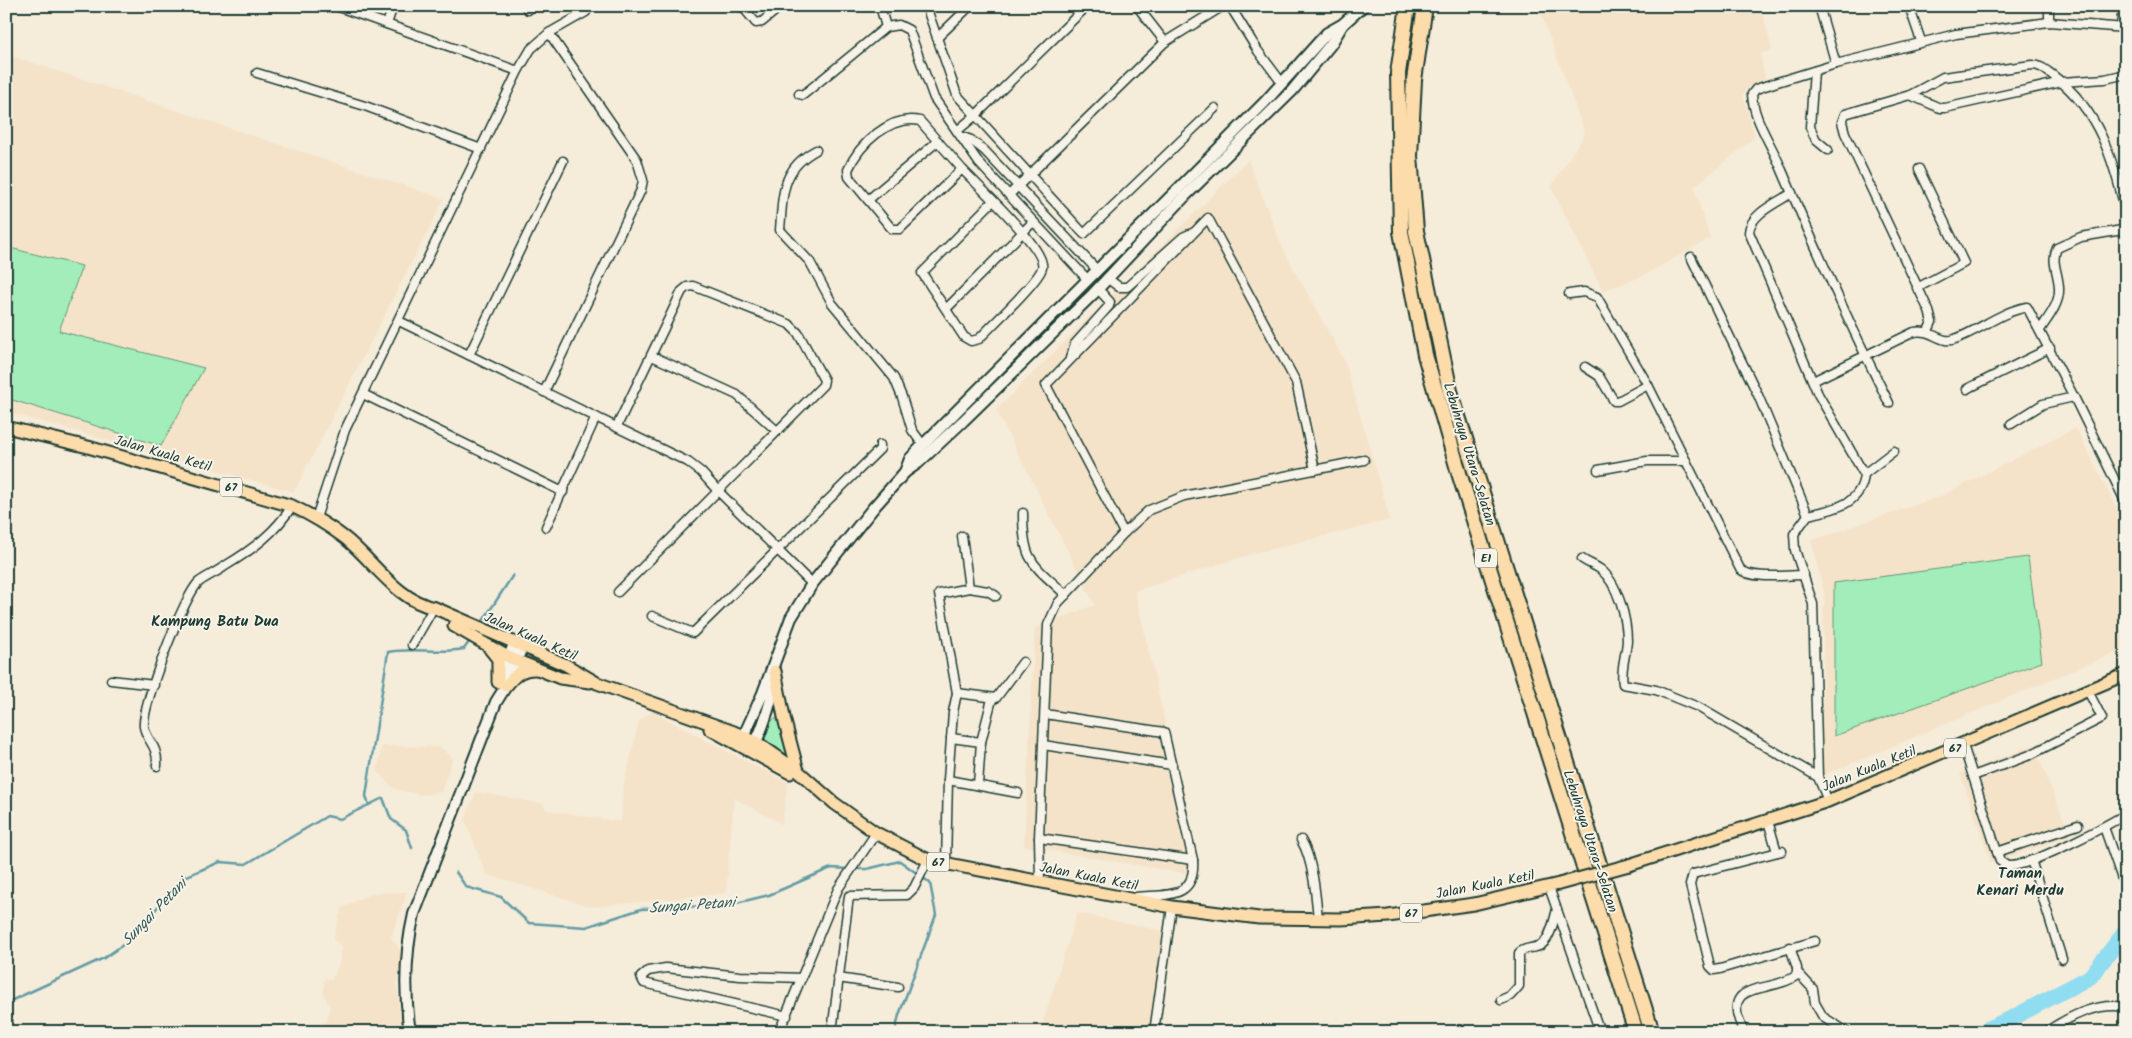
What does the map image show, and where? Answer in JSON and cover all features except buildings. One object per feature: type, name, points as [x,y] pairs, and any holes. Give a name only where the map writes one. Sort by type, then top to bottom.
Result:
[{"type":"highway","name":"Lebuhraya Utara–Selatan","points":[[1408,6],[1398,73],[1401,232],[1425,355],[1459,473],[1636,1032]]},
{"type":"highway","name":"Lebuhraya Utara–Selatan","points":[[1425,6],[1414,80],[1410,156],[1416,231],[1450,391],[1652,1032]]},
{"type":"main road","points":[[905,472],[910,459],[923,445],[1282,83],[1327,33],[1343,24],[1363,6]]},
{"type":"main road","points":[[742,741],[763,693],[791,618],[812,584],[874,507],[905,472],[918,463],[970,414],[1098,289],[1185,196],[1292,91],[1331,44],[1343,24]]},
{"type":"main road","points":[[1097,270],[1108,278]]},
{"type":"main road","points":[[1088,280],[1098,289]]},
{"type":"main road","name":"Jalan Kuala Ketil","points":[[6,427],[88,447],[292,506],[316,518],[346,539],[404,593],[428,610],[435,608],[513,658],[538,669],[560,678],[596,683]]},
{"type":"main road","points":[[483,639],[498,659],[502,684]]},
{"type":"main road","name":"Jalan Kuala Ketil","points":[[483,639],[518,645],[566,666],[596,683],[690,716],[742,741],[798,771],[809,783],[876,833],[928,860],[1172,907],[1241,917],[1318,918],[1388,916],[1455,907],[1554,886],[1629,865],[1828,802],[2126,674]]},
{"type":"main road","points":[[410,1032],[405,979],[414,914],[518,645]]},
{"type":"main road","points":[[754,747],[766,721],[772,697],[778,652]]},
{"type":"main road","points":[[502,684],[527,668],[538,669]]},
{"type":"main road","points":[[776,671],[785,722],[798,771]]},
{"type":"main road","name":"Jalan Kuala Ketil","points":[[754,747],[803,782],[809,783]]},
{"type":"street","points":[[336,6],[518,71]]},
{"type":"street","points":[[387,24],[393,6]]},
{"type":"street","points":[[742,6],[756,23],[762,22],[781,6]]},
{"type":"street","points":[[880,6],[886,27]]},
{"type":"street","points":[[926,6],[957,95],[1084,234],[1215,108]]},
{"type":"street","points":[[936,38],[970,6]]},
{"type":"street","points":[[960,134],[976,115],[1087,6]]},
{"type":"street","points":[[1137,6],[1165,42]]},
{"type":"street","points":[[1009,195],[1165,42],[1223,6]]},
{"type":"street","points":[[1230,6],[1258,51],[1282,83]]},
{"type":"street","points":[[1818,6],[1836,64]]},
{"type":"street","points":[[1909,6],[1920,41]]},
{"type":"street","points":[[2049,6],[2049,22]]},
{"type":"street","points":[[1889,403],[1865,356],[1792,193],[1759,118],[1752,94],[1756,89],[1836,64],[1920,41],[1956,34],[2049,22],[2124,27],[2123,6]]},
{"type":"street","points":[[316,518],[346,430],[518,71],[531,49],[548,33],[586,12]]},
{"type":"street","points":[[798,94],[803,95],[886,27],[899,25],[909,30],[934,98],[979,163],[1088,280]]},
{"type":"street","points":[[544,392],[642,190],[644,180],[637,160],[548,33]]},
{"type":"street","points":[[1928,331],[1932,322],[1931,316],[1871,191],[1842,122],[1845,114],[1910,95],[1943,77],[2032,65],[2042,67],[2062,82],[2087,110],[2102,136],[2117,174],[2126,213]]},
{"type":"street","points":[[1814,71],[1810,127],[1812,135],[1828,150]]},
{"type":"street","points":[[257,73],[365,106],[481,149]]},
{"type":"street","points":[[1910,95],[1945,108],[2062,82],[2105,79],[2126,74]]},
{"type":"street","points":[[962,169],[898,230],[888,227],[850,177],[848,170],[863,148],[883,129],[896,122],[912,119],[920,121],[962,169],[993,201],[1023,232],[1043,260],[1043,268],[1036,281],[979,339],[971,340],[964,337],[921,276],[922,272],[993,201]]},
{"type":"street","points":[[960,134],[984,150],[1097,270]]},
{"type":"street","points":[[868,200],[938,141]]},
{"type":"street","points":[[816,150],[801,158],[788,177],[782,193],[780,230],[810,262],[832,303],[894,378],[912,430],[923,445]]},
{"type":"street","points":[[469,355],[563,161]]},
{"type":"street","points":[[1917,288],[1964,263],[1919,169]]},
{"type":"street","points":[[1792,193],[1760,214],[1749,226],[1749,232],[1825,407],[1864,474]]},
{"type":"street","points":[[1124,532],[1046,385],[1208,218],[1294,377],[1315,470]]},
{"type":"street","points":[[946,309],[1033,222]]},
{"type":"street","points":[[2040,330],[2059,296],[2060,289],[2053,258],[2057,248],[2081,236],[2122,230],[2126,226]]},
{"type":"street","points":[[1108,278],[1119,287],[1127,287],[1182,237],[1195,232]]},
{"type":"street","points":[[1691,258],[1758,395],[1808,515]]},
{"type":"street","points":[[617,426],[682,291],[686,287],[693,286],[789,324],[798,333],[824,380],[823,386],[618,592]]},
{"type":"street","points":[[1069,362],[1075,344],[1109,306],[1108,298],[1098,289]]},
{"type":"street","points":[[1569,294],[1584,292],[1597,297],[1648,385],[1743,572],[1756,576],[1804,575]]},
{"type":"street","points":[[1813,381],[1914,332],[1928,331],[1944,340],[1954,340],[2006,312],[2027,307],[2050,348],[2126,503]]},
{"type":"street","points":[[399,321],[688,462],[701,472],[812,584]]},
{"type":"street","points":[[1967,389],[2050,348]]},
{"type":"street","points":[[652,356],[737,395],[777,431]]},
{"type":"street","points":[[1585,367],[1600,376],[1614,402],[1648,385]]},
{"type":"street","points":[[363,394],[563,492]]},
{"type":"street","points":[[2010,424],[2043,404],[2074,396]]},
{"type":"street","points":[[546,527],[596,416]]},
{"type":"street","points":[[652,616],[692,634],[880,449],[880,445]]},
{"type":"street","points":[[1828,802],[1818,776],[1813,604],[1795,550],[1794,534],[1808,515],[1833,510],[1852,500],[1860,490],[1864,474],[1894,451]]},
{"type":"street","points":[[1040,882],[1048,625],[1058,603],[1124,532],[1149,510],[1184,496],[1364,460]]},
{"type":"street","points":[[1598,470],[1647,461],[1686,461]]},
{"type":"street","points":[[157,766],[157,752],[144,729],[147,706],[162,658],[189,595],[198,583],[270,535],[282,522],[292,506]]},
{"type":"street","points":[[1023,513],[1024,538],[1028,558],[1066,595]]},
{"type":"street","points":[[962,536],[968,588]]},
{"type":"street","points":[[1582,560],[1601,570],[1612,584],[1620,602],[1627,642],[1622,678],[1623,684],[1656,690],[1698,707],[1818,776]]},
{"type":"street","points":[[946,864],[948,780],[956,693],[939,594],[968,588],[988,591],[996,596]]},
{"type":"street","points":[[412,645],[428,610]]},
{"type":"street","points":[[956,693],[992,699],[1000,696],[1023,662]]},
{"type":"street","points":[[111,680],[154,685]]},
{"type":"street","points":[[1973,776],[2030,755],[2102,718],[2088,691]]},
{"type":"street","points":[[978,784],[982,742],[992,699]]},
{"type":"street","points":[[1044,714],[1164,732],[1193,860],[1193,878],[1187,887],[1173,894],[1126,898]]},
{"type":"street","points":[[951,738],[982,742]]},
{"type":"street","points":[[1043,745],[1172,766]]},
{"type":"street","points":[[1963,745],[2000,861],[2004,864],[2011,866],[2031,860],[2104,827],[2126,814]]},
{"type":"street","points":[[948,780],[978,784],[1018,794]]},
{"type":"street","points":[[1768,821],[1780,852],[1696,872],[1691,877],[1690,884],[1710,966],[1714,970],[1814,941]]},
{"type":"street","points":[[1997,852],[2078,825]]},
{"type":"street","points":[[2104,827],[2122,879]]},
{"type":"street","points":[[780,1032],[840,886],[876,833]]},
{"type":"street","points":[[1040,838],[1193,860]]},
{"type":"street","points":[[1301,840],[1305,846],[1310,868],[1318,918]]},
{"type":"street","points":[[840,886],[850,896],[903,897],[914,888],[928,860]]},
{"type":"street","points":[[2031,860],[2062,959]]},
{"type":"street","points":[[1554,886],[1557,909],[1600,1032]]},
{"type":"street","points":[[832,1032],[850,896]]},
{"type":"street","points":[[1154,1032],[1172,907]]},
{"type":"street","points":[[1501,1000],[1510,996],[1519,986],[1519,953],[1526,948],[1538,946],[1545,941],[1557,909]]},
{"type":"street","points":[[1790,947],[1797,972],[1813,989],[1815,1003],[1823,1017],[1847,1032]]},
{"type":"street","points":[[787,1016],[644,983],[641,977],[648,971],[666,968],[740,976],[802,978]]},
{"type":"street","points":[[1744,1032],[1735,1010],[1739,998],[1751,990],[1793,978],[1797,972]]},
{"type":"street","points":[[838,978],[898,987]]},
{"type":"street","points":[[2046,1032],[2085,1011],[2107,1005],[2126,1007]]},
{"type":"shaded area","points":[[1538,6],[1761,6],[1772,50],[1760,54],[1766,83],[1748,87],[1743,95],[1755,137],[1694,187],[1710,238],[1643,276],[1603,291],[1551,187],[1585,133]]},
{"type":"shaded area","points":[[6,54],[444,199],[294,492],[6,412]]},
{"type":"shaded area","points":[[1248,160],[1283,249],[1345,362],[1390,520],[1251,554],[1135,591],[1200,876],[1024,846],[1035,628],[1095,605],[996,410]]},
{"type":"shaded area","points":[[2076,428],[2126,527],[2126,648],[1822,776],[1824,591],[1811,541],[1941,496]]},
{"type":"shaded area","points":[[652,712],[788,783],[782,824],[734,798],[726,893],[592,907],[486,874],[465,820],[476,792],[544,804],[546,810],[621,822],[622,793],[639,721]]},
{"type":"shaded area","points":[[2034,745],[2070,836],[1991,863],[1960,773]]},
{"type":"shaded area","points":[[382,746],[440,747],[453,758],[441,792],[424,795],[394,789],[377,771]]},
{"type":"shaded area","points":[[407,892],[391,938],[404,954],[396,983],[403,1032],[323,1032],[323,1023],[327,1021],[330,1006],[324,995],[324,983],[325,977],[331,981],[339,965],[341,946],[333,939],[342,908],[372,893]]},
{"type":"shaded area","points":[[1077,913],[1162,931],[1152,1032],[1040,1032]]},
{"type":"green space","points":[[6,247],[82,266],[59,331],[204,368],[161,446],[6,398]]},
{"type":"green space","points":[[2028,557],[2042,662],[1834,736],[1834,583]]},
{"type":"green space","points":[[775,718],[781,722],[792,759],[765,740],[769,724]]},
{"type":"waterway","points":[[481,624],[513,575]]},
{"type":"waterway","points":[[369,805],[366,796],[388,652],[464,649],[471,639]]},
{"type":"waterway","name":"Sungai Petani","points":[[6,1003],[104,958],[130,940],[182,878],[220,862],[246,864],[327,816],[340,819],[383,798],[391,819],[406,830],[412,848]]},
{"type":"waterway","name":"Sungai Petani","points":[[855,869],[867,869],[900,861],[930,883],[936,915],[899,1015],[895,1032]]},
{"type":"waterway","name":"Sungai Petani","points":[[456,872],[466,887],[501,897],[529,923],[586,927],[641,909],[728,905],[769,895],[831,868],[849,869]]},
{"type":"waterway","name":"Sungai Petani","points":[[1980,1032],[2012,1018],[2090,977],[2126,931]]},
{"type":"district","name":"Kampung Batu Dua","points":[[215,621]]},
{"type":"district","name":"Taman Kenari Merdu","points":[[2020,882]]}]
